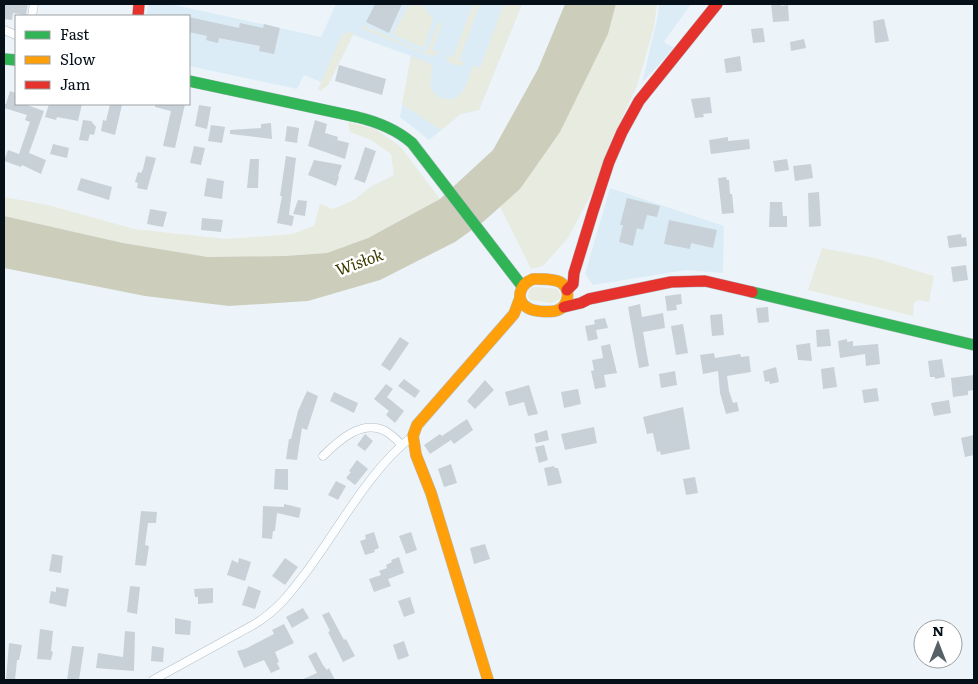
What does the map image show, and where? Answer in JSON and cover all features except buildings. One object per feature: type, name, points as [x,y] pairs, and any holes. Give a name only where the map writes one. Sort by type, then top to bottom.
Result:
[{"type":"street","points":[[567,290],[573,284],[574,273],[609,162],[622,132],[639,101],[717,4]]},
{"type":"street","points":[[190,81],[376,122],[405,136],[522,286]]},
{"type":"street","points":[[558,281],[574,273]]},
{"type":"street","points":[[488,680],[431,493],[416,455],[413,436],[417,425],[514,314],[522,286],[528,280],[558,281],[562,283],[567,290],[568,299],[564,307]]},
{"type":"street","points":[[514,314],[530,309],[554,311],[581,304],[589,299],[671,282],[705,281],[974,345]]},
{"type":"street","points":[[567,290],[589,299]]},
{"type":"street","points":[[520,298],[530,309]]},
{"type":"street","points":[[322,456],[343,438],[365,427],[383,430],[401,445]]},
{"type":"street","points":[[153,680],[248,628],[270,615],[282,604],[374,477],[401,445],[413,436]]},
{"type":"shaded area","points":[[148,4],[170,4],[321,37],[336,4],[522,4],[479,110],[461,114],[429,140],[400,117],[411,56],[353,35],[328,85],[304,75],[297,89],[190,66],[190,15],[147,15]]},
{"type":"shaded area","points":[[410,4],[422,4],[433,19],[424,47],[393,33]]},
{"type":"shaded area","points":[[473,4],[480,4],[459,60],[466,63],[459,66],[448,62],[446,55],[453,57]]},
{"type":"shaded area","points":[[504,4],[522,4],[479,110],[461,114],[441,130],[402,104],[411,56],[431,64],[431,87],[437,95],[449,99],[460,95],[467,84],[473,65],[480,68]]},
{"type":"shaded area","points":[[616,4],[657,4],[654,27],[637,86],[611,141],[597,183],[568,238],[543,266],[531,269],[500,207],[520,189],[608,34]]},
{"type":"shaded area","points":[[659,4],[691,4],[664,42],[674,48],[642,83],[658,15]]},
{"type":"shaded area","points":[[439,22],[442,24],[432,50],[439,52],[435,56],[425,54],[363,29],[362,25],[423,52],[427,50]]},
{"type":"shaded area","points":[[354,33],[328,85],[321,91],[318,89],[339,41],[343,34]]},
{"type":"shaded area","points":[[348,122],[375,129],[400,146],[440,199],[368,238],[327,253],[284,256],[208,257],[123,243],[4,216],[4,197],[48,205],[134,229],[226,239],[292,234],[314,226],[320,204],[333,209],[354,200],[370,187],[394,175],[391,154],[371,140],[350,132]]},
{"type":"shaded area","points":[[610,188],[724,226],[723,273],[686,270],[593,285],[585,274]]},
{"type":"shaded area","points":[[822,248],[875,258],[934,276],[929,302],[918,300],[914,303],[913,316],[808,290]]},
{"type":"shaded area","points":[[531,288],[557,289],[560,299],[552,303],[531,300],[528,297],[529,291]]},
{"type":"water","name":"Wisłok","points":[[565,4],[616,4],[608,34],[560,132],[520,189],[483,222],[455,242],[380,280],[308,301],[229,306],[145,296],[4,268],[4,216],[123,243],[208,257],[284,256],[327,253],[368,238],[440,199],[493,150],[538,69]]},
{"type":"traffic: fast","points":[[4,59],[15,60]]},
{"type":"traffic: fast","points":[[190,81],[357,117],[379,124],[400,134],[412,143],[522,286]]},
{"type":"traffic: fast","points":[[752,292],[974,345]]},
{"type":"traffic: slow","points":[[533,279],[554,280],[564,285],[567,298],[563,306],[555,311],[545,312],[531,309],[524,305],[521,301],[520,292],[528,281],[533,279]]},
{"type":"traffic: slow","points":[[488,680],[431,493],[416,455],[413,436],[417,425],[514,314],[520,298]]},
{"type":"traffic: jam","points":[[138,15],[139,4]]},
{"type":"traffic: jam","points":[[567,290],[573,284],[574,273],[593,211],[609,162],[622,132],[639,101],[717,4]]},
{"type":"traffic: jam","points":[[564,307],[589,299],[671,282],[705,281],[752,292]]}]
